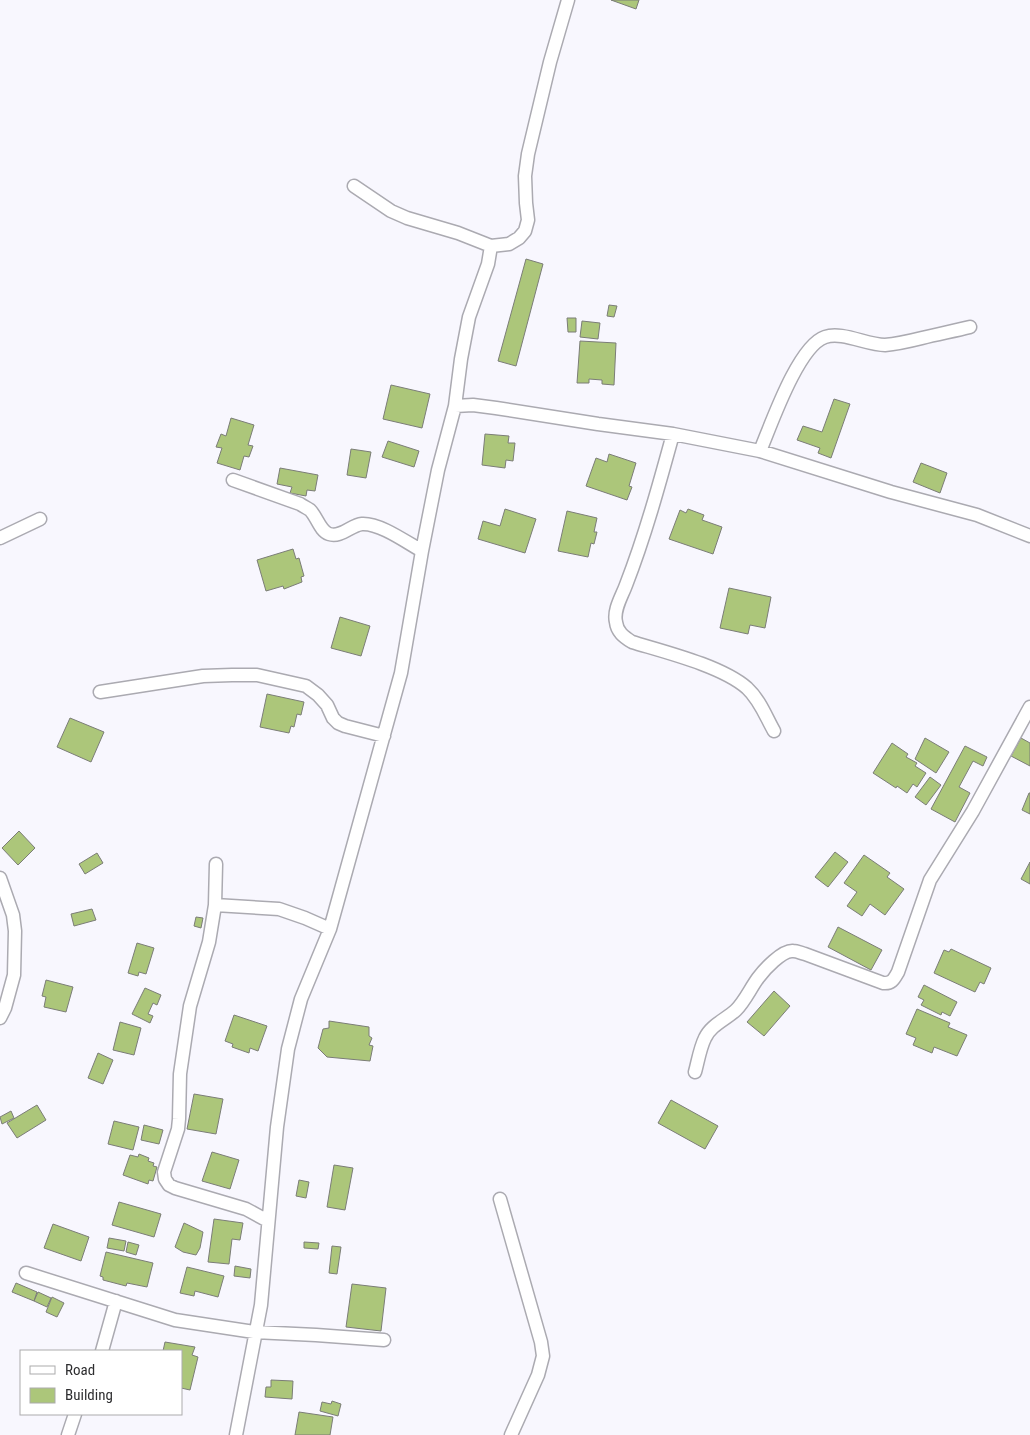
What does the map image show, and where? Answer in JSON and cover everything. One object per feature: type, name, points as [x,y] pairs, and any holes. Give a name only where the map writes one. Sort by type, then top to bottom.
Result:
[{"type":"street","points":[[354,186],[391,211],[407,218],[458,232],[490,246],[508,244],[519,238],[525,231],[528,220],[525,176],[528,154],[550,62],[568,0]]},
{"type":"street","points":[[236,1435],[254,1332],[261,1305],[277,1127],[288,1049],[301,999],[330,929],[401,673],[438,470],[455,406],[469,317],[486,272],[490,246]]},
{"type":"street","points":[[760,451],[794,373],[816,342],[824,337],[833,336],[882,345],[897,344],[970,327]]},
{"type":"street","points":[[455,406],[473,405],[673,434],[760,451],[891,492],[978,515],[1030,536]]},
{"type":"street","points":[[673,434],[652,511],[616,611],[615,622],[622,635],[632,642],[706,666],[734,679],[748,689],[758,702],[774,731]]},
{"type":"street","points":[[233,480],[300,504],[310,510],[323,530],[329,534],[336,534],[360,524],[369,524],[422,551]]},
{"type":"street","points":[[0,538],[40,519]]},
{"type":"street","points":[[100,692],[203,676],[258,675],[306,686],[323,700],[338,724],[384,736]]},
{"type":"street","points":[[696,1072],[704,1039],[710,1030],[735,1011],[743,1002],[758,977],[786,952],[793,951],[804,954],[883,983],[888,984],[893,981],[898,972],[930,880],[973,811],[1030,707]]},
{"type":"street","points":[[216,864],[215,905],[209,942],[190,1006],[180,1074],[180,1119],[164,1172],[165,1179],[174,1188],[246,1209],[268,1221]]},
{"type":"street","points":[[0,878],[14,915],[16,931],[14,975],[8,1000],[0,1018]]},
{"type":"street","points":[[215,905],[279,909],[330,929]]},
{"type":"street","points":[[500,1199],[541,1342],[543,1356],[538,1375],[511,1435]]},
{"type":"street","points":[[26,1273],[175,1320],[254,1332],[384,1340]]},
{"type":"street","points":[[102,1350],[116,1300]]},
{"type":"street","points":[[68,1435],[76,1415]]},
{"type":"building","points":[[611,0],[639,0],[636,9]]},
{"type":"building","points":[[526,259],[543,264],[516,366],[498,361]]},
{"type":"building","points":[[609,305],[617,306],[614,317],[607,316]]},
{"type":"building","points":[[567,318],[576,318],[576,332],[568,332]]},
{"type":"building","points":[[582,321],[600,323],[598,339],[580,337]]},
{"type":"building","points":[[580,341],[616,343],[614,385],[602,384],[602,380],[589,379],[589,383],[577,383]]},
{"type":"building","points":[[391,385],[430,394],[422,428],[383,419]]},
{"type":"building","points":[[834,399],[850,404],[831,458],[818,453],[820,448],[797,440],[803,426],[822,432]]},
{"type":"building","points":[[231,418],[254,425],[248,445],[253,446],[249,457],[244,456],[240,470],[217,463],[222,448],[216,447],[221,434],[226,436]]},
{"type":"building","points":[[485,434],[509,436],[508,443],[515,443],[513,461],[506,460],[505,468],[482,465]]},
{"type":"building","points":[[388,441],[419,451],[414,467],[382,457]]},
{"type":"building","points":[[351,449],[371,452],[366,478],[347,475]]},
{"type":"building","points":[[609,454],[636,463],[629,486],[632,487],[627,500],[586,486],[596,458],[607,462]]},
{"type":"building","points":[[921,463],[947,473],[940,493],[913,482]]},
{"type":"building","points":[[280,468],[318,475],[315,491],[307,490],[306,496],[290,493],[292,487],[277,484]]},
{"type":"building","points":[[505,509],[536,519],[525,553],[478,539],[483,521],[500,526]]},
{"type":"building","points":[[688,509],[704,515],[702,520],[722,527],[713,554],[669,539],[680,510],[686,513]]},
{"type":"building","points":[[567,511],[597,518],[594,532],[597,532],[594,544],[591,543],[588,557],[558,551]]},
{"type":"building","points":[[293,549],[296,559],[299,558],[304,576],[301,577],[302,582],[284,589],[283,586],[266,591],[257,560]]},
{"type":"building","points":[[729,588],[771,597],[765,628],[750,625],[748,634],[720,628]]},
{"type":"building","points":[[340,617],[370,626],[361,656],[331,648]]},
{"type":"building","points":[[267,694],[304,702],[301,715],[297,714],[294,727],[291,726],[289,733],[260,727]]},
{"type":"building","points":[[70,718],[104,732],[91,762],[57,747]]},
{"type":"building","points":[[925,738],[949,752],[936,773],[915,759]]},
{"type":"building","points":[[1021,738],[1030,743],[1030,766],[1011,756]]},
{"type":"building","points":[[892,743],[908,754],[906,757],[917,763],[915,766],[926,773],[917,787],[913,784],[907,793],[873,773]]},
{"type":"building","points":[[965,746],[987,757],[983,766],[973,761],[959,787],[970,793],[955,822],[931,809]]},
{"type":"building","points":[[930,777],[941,785],[926,805],[915,797]]},
{"type":"building","points":[[1030,793],[1030,814],[1022,810]]},
{"type":"building","points":[[19,831],[35,848],[18,865],[2,848]]},
{"type":"building","points":[[835,852],[848,862],[828,887],[815,877]]},
{"type":"building","points":[[97,853],[103,863],[85,874],[79,864]]},
{"type":"building","points":[[864,855],[890,873],[887,877],[904,889],[885,915],[870,904],[862,916],[847,906],[857,892],[844,883]]},
{"type":"building","points":[[1030,862],[1030,884],[1021,879]]},
{"type":"building","points":[[92,909],[96,920],[74,926],[71,914]]},
{"type":"building","points":[[196,917],[203,918],[201,928],[194,926]]},
{"type":"building","points":[[838,927],[882,950],[871,970],[828,947]]},
{"type":"building","points":[[137,943],[154,948],[146,974],[139,972],[138,976],[128,973]]},
{"type":"building","points":[[951,949],[991,968],[984,984],[980,982],[975,992],[934,973],[944,950],[949,952]]},
{"type":"building","points":[[46,980],[73,987],[66,1012],[44,1007],[46,997],[42,996]]},
{"type":"building","points":[[924,985],[957,1002],[950,1016],[942,1012],[941,1015],[921,1005],[924,1000],[918,997]]},
{"type":"building","points":[[145,988],[161,995],[157,1005],[153,1003],[148,1014],[153,1016],[150,1023],[132,1014]]},
{"type":"building","points":[[774,991],[790,1006],[764,1036],[747,1022]]},
{"type":"building","points":[[917,1009],[950,1023],[948,1027],[967,1035],[957,1056],[934,1047],[932,1053],[913,1045],[916,1038],[906,1034]]},
{"type":"building","points":[[234,1015],[267,1026],[258,1051],[250,1048],[249,1053],[232,1047],[233,1044],[225,1041]]},
{"type":"building","points":[[329,1021],[369,1027],[369,1036],[372,1038],[369,1045],[373,1046],[370,1061],[327,1057],[318,1048],[323,1029],[329,1028]]},
{"type":"building","points":[[120,1022],[141,1028],[134,1055],[113,1050]]},
{"type":"building","points":[[98,1053],[113,1060],[103,1084],[88,1078]]},
{"type":"building","points":[[194,1094],[223,1099],[216,1134],[187,1129]]},
{"type":"building","points":[[671,1100],[718,1126],[705,1149],[658,1123]]},
{"type":"building","points":[[37,1105],[46,1120],[17,1138],[7,1123]]},
{"type":"building","points":[[11,1111],[14,1118],[2,1124],[0,1117]]},
{"type":"building","points":[[114,1121],[139,1127],[133,1150],[108,1144]]},
{"type":"building","points":[[144,1125],[163,1130],[159,1144],[141,1140]]},
{"type":"building","points":[[212,1152],[239,1160],[230,1189],[202,1181]]},
{"type":"building","points":[[139,1154],[149,1158],[148,1161],[154,1163],[153,1166],[157,1167],[153,1181],[149,1180],[148,1184],[123,1175],[130,1155],[138,1157]]},
{"type":"building","points":[[334,1165],[353,1168],[345,1210],[327,1207]]},
{"type":"building","points":[[299,1180],[309,1182],[306,1198],[296,1196]]},
{"type":"building","points":[[119,1202],[161,1214],[154,1237],[112,1225]]},
{"type":"building","points":[[214,1219],[243,1223],[240,1240],[232,1239],[229,1264],[208,1262]]},
{"type":"building","points":[[184,1223],[203,1232],[200,1248],[196,1255],[183,1252],[175,1247]]},
{"type":"building","points":[[53,1224],[89,1237],[81,1261],[44,1248]]},
{"type":"building","points":[[109,1238],[126,1241],[124,1251],[107,1248]]},
{"type":"building","points":[[128,1242],[139,1245],[136,1255],[126,1252]]},
{"type":"building","points":[[304,1242],[319,1243],[318,1249],[304,1248]]},
{"type":"building","points":[[332,1246],[341,1247],[337,1274],[329,1273]]},
{"type":"building","points":[[106,1252],[153,1263],[147,1287],[127,1283],[126,1286],[103,1280],[103,1277],[100,1276]]},
{"type":"building","points":[[235,1266],[251,1269],[250,1278],[234,1276]]},
{"type":"building","points":[[187,1267],[224,1276],[218,1297],[195,1291],[194,1296],[180,1293]]},
{"type":"building","points":[[16,1283],[37,1292],[34,1301],[12,1292]]},
{"type":"building","points":[[352,1284],[386,1288],[381,1331],[346,1327]]},
{"type":"building","points":[[38,1292],[51,1298],[47,1307],[34,1301]]},
{"type":"building","points":[[52,1297],[64,1303],[57,1317],[46,1312]]},
{"type":"building","points":[[165,1342],[195,1347],[192,1355],[198,1357],[190,1390],[182,1388],[182,1350],[163,1350]]},
{"type":"building","points":[[271,1380],[293,1381],[292,1399],[265,1397],[266,1387],[271,1387]]},
{"type":"building","points":[[332,1401],[341,1404],[338,1416],[320,1411],[322,1402],[331,1404]]},
{"type":"building","points":[[299,1412],[333,1417],[330,1435],[295,1435]]}]
